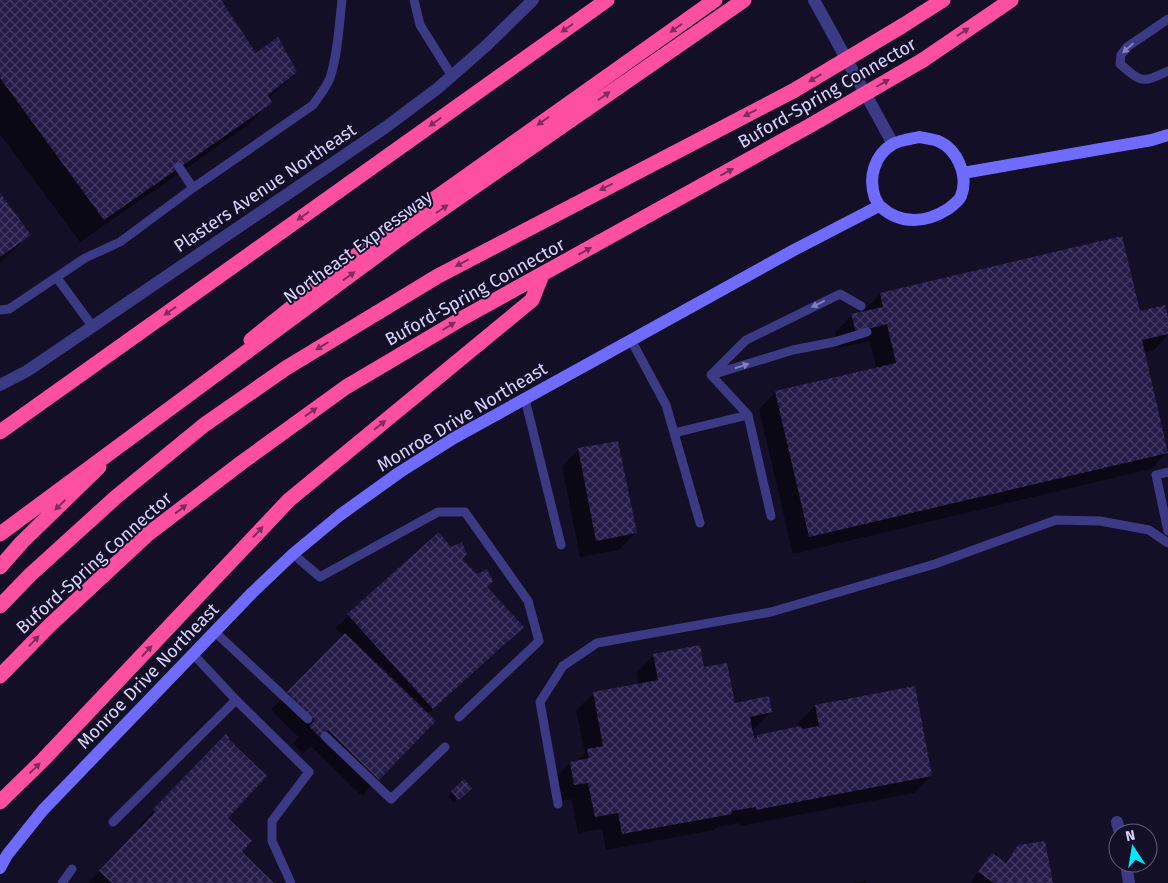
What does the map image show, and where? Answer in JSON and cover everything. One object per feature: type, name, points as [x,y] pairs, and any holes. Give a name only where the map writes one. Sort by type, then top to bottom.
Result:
[{"type":"highway","points":[[0,432],[607,0]]},
{"type":"highway","points":[[0,567],[22,542],[80,485],[164,409],[368,245],[715,0]]},
{"type":"highway","name":"Northeast Expressway","points":[[0,534],[402,237],[744,0]]},
{"type":"highway","name":"Buford-Spring Connector","points":[[0,606],[30,575],[116,497],[204,426],[286,368],[438,276],[794,91],[943,0]]},
{"type":"highway","name":"Buford-Spring Connector","points":[[0,676],[50,624],[148,534],[241,463],[346,387],[461,319],[811,126],[923,60],[1011,0]]},
{"type":"highway","points":[[0,802],[43,760],[289,500],[532,300],[542,275]]},
{"type":"main road","points":[[963,173],[1152,140],[1168,135]]},
{"type":"main road","points":[[919,137],[939,141],[955,155],[963,173],[964,186],[961,198],[936,217],[916,220],[898,219],[879,206],[873,191],[872,176],[875,164],[881,155],[893,144],[919,137]]},
{"type":"main road","name":"Monroe Drive Northeast","points":[[0,868],[7,855],[43,810],[252,593],[293,554],[340,515],[400,472],[454,438],[794,250],[879,206]]},
{"type":"street","name":"Plasters Avenue Northeast","points":[[0,385],[27,371],[386,127],[452,76],[534,0]]},
{"type":"street","points":[[814,0],[893,144]]},
{"type":"lane","points":[[0,310],[9,309],[85,258],[120,242],[193,188],[313,105],[330,78],[342,0]]},
{"type":"lane","points":[[414,0],[420,25],[452,76]]},
{"type":"lane","points":[[1168,19],[1127,47],[1121,55],[1120,64],[1137,79],[1146,80],[1168,71]]},
{"type":"lane","points":[[179,167],[193,188]]},
{"type":"lane","points":[[57,278],[92,327]]},
{"type":"lane","points":[[711,376],[746,340],[840,294],[861,306]]},
{"type":"lane","points":[[711,376],[793,350],[834,342],[867,332]]},
{"type":"lane","points":[[631,340],[666,405],[700,523]]},
{"type":"lane","points":[[711,376],[748,415],[771,516]]},
{"type":"lane","points":[[526,399],[561,545]]},
{"type":"lane","points":[[674,433],[748,415]]},
{"type":"lane","points":[[1168,472],[1156,475],[1168,531]]},
{"type":"lane","points":[[293,554],[320,577],[438,512],[465,512],[528,601],[539,641],[459,717]]},
{"type":"lane","points":[[558,804],[540,702],[563,666],[597,643],[771,612],[935,564],[1056,520],[1100,521],[1149,530],[1168,544]]},
{"type":"lane","points":[[215,632],[308,719]]},
{"type":"lane","points":[[194,654],[236,700],[309,772],[272,821],[272,841],[291,883]]},
{"type":"lane","points":[[113,822],[236,700]]},
{"type":"lane","points":[[325,736],[392,799],[445,747]]},
{"type":"lane","points":[[62,883],[72,869]]},
{"type":"building","points":[[0,0],[221,0],[256,53],[278,37],[297,72],[268,95],[272,103],[104,220],[0,78]]},
{"type":"building","points":[[0,193],[31,235],[0,257]]},
{"type":"building","points":[[1122,236],[1140,311],[1165,305],[1168,316],[1168,334],[1142,340],[1168,453],[809,537],[775,391],[896,363],[887,324],[856,332],[851,314],[883,307],[880,293]]},
{"type":"building","points":[[618,441],[637,533],[596,541],[578,448]]},
{"type":"building","points":[[439,532],[451,547],[462,542],[467,554],[462,559],[477,574],[487,569],[493,581],[487,587],[524,627],[433,709],[347,614]]},
{"type":"building","points":[[345,633],[436,721],[379,780],[328,730],[321,738],[309,726],[315,720],[287,692]]},
{"type":"building","points":[[700,645],[704,667],[727,663],[735,703],[769,696],[772,712],[750,717],[754,738],[757,738],[757,735],[801,726],[802,729],[819,726],[815,705],[915,686],[932,776],[756,810],[756,807],[731,811],[732,814],[622,834],[618,813],[595,817],[588,783],[574,785],[570,762],[589,758],[587,749],[603,746],[593,692],[658,680],[653,654]]},
{"type":"building","points":[[226,734],[230,738],[228,739],[267,776],[228,818],[252,841],[242,852],[274,883],[112,883],[99,871],[155,812],[153,809]]},
{"type":"building","points":[[464,779],[472,788],[459,800],[451,791]]},
{"type":"building","points":[[1045,841],[1053,883],[994,883],[978,872],[992,853],[1006,863],[1018,845]]}]
